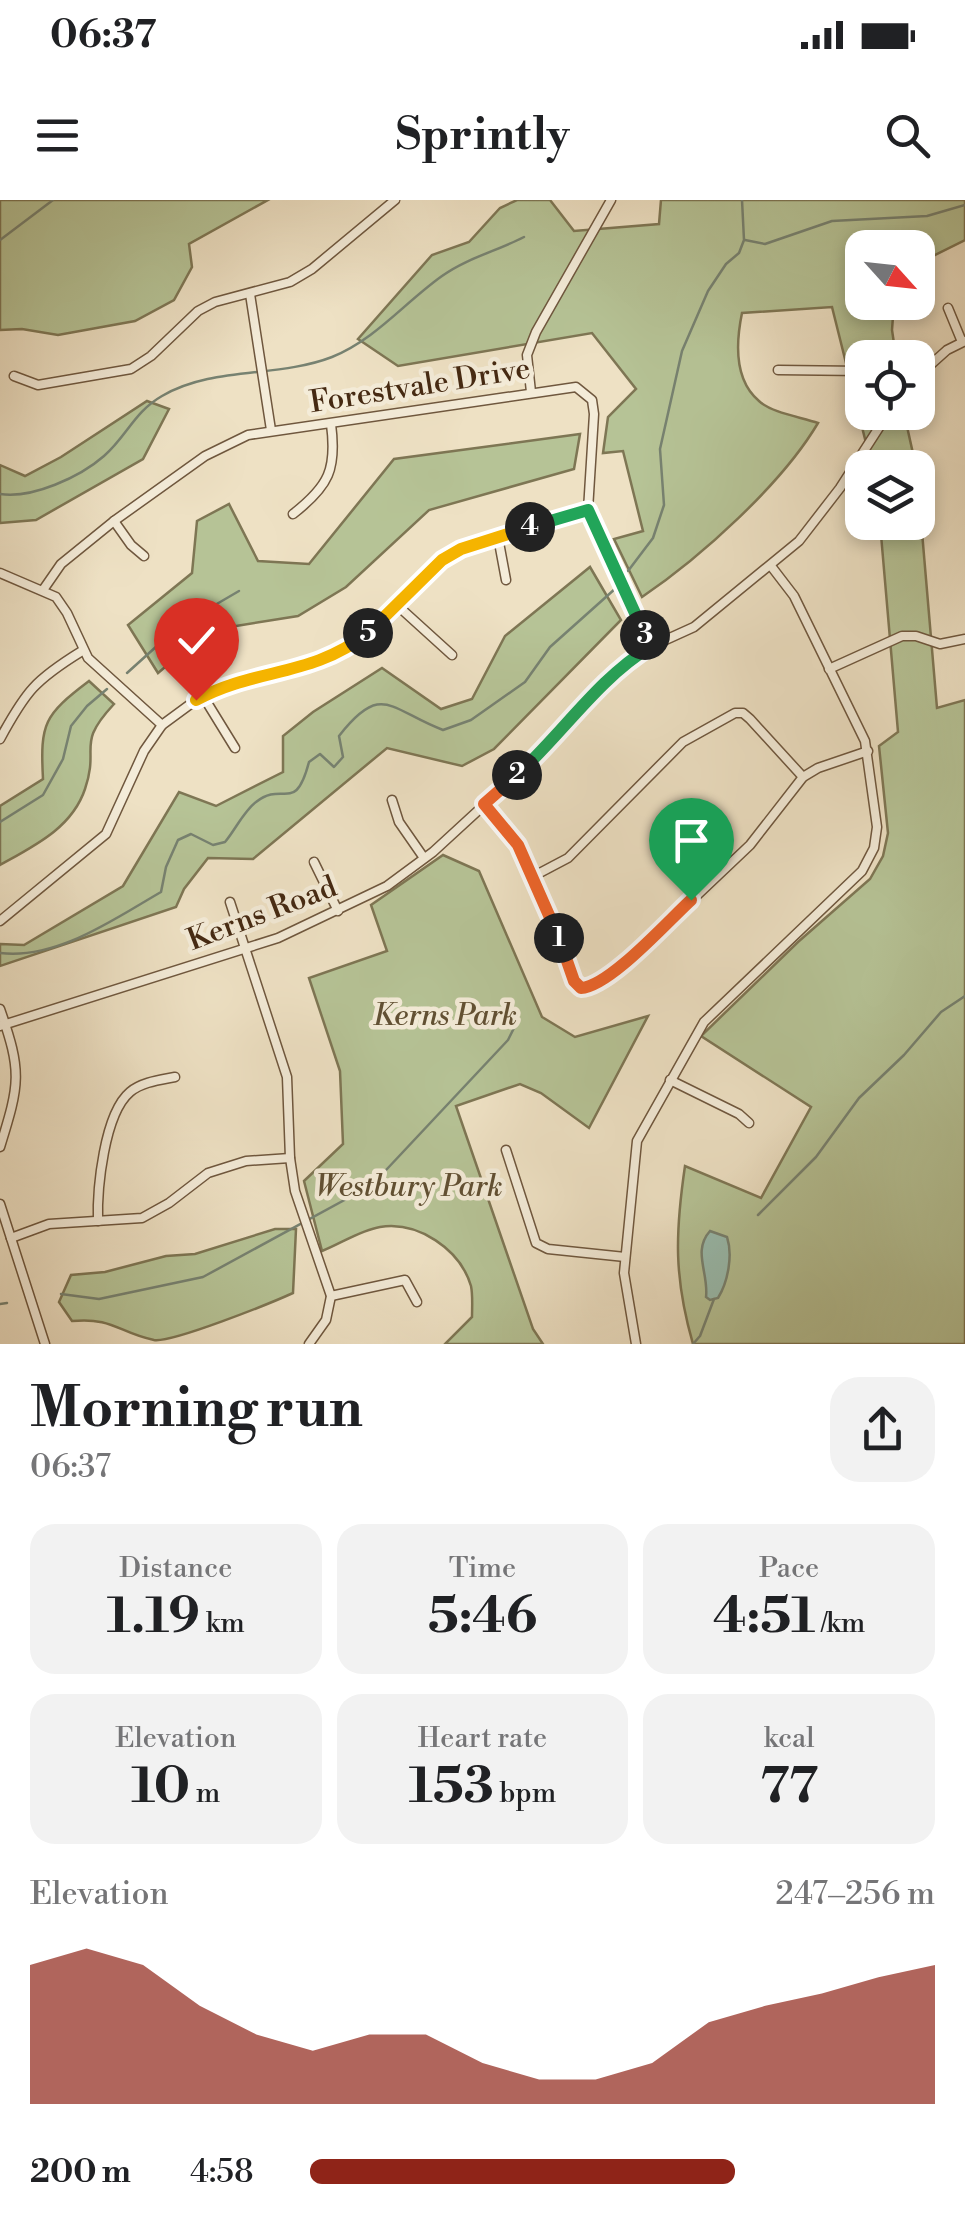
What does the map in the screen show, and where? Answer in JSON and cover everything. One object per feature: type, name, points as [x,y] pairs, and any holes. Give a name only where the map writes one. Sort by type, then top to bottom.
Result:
[{"type":"street","points":[[14,376],[38,385],[131,368],[151,356],[198,311],[214,302],[290,282],[312,269],[395,200]]},
{"type":"street","points":[[531,392],[527,354],[536,332],[611,200]]},
{"type":"street","points":[[250,294],[270,430]]},
{"type":"street","points":[[935,361],[964,341],[948,308]]},
{"type":"street","points":[[778,370],[845,371]]},
{"type":"street","name":"Forestvale Drive","points":[[44,590],[61,564],[114,520],[227,443],[270,430],[576,388],[592,400],[594,414],[588,510],[650,647]]},
{"type":"street","points":[[292,514],[307,504],[328,477],[335,460],[331,424]]},
{"type":"street","name":"Kerns Road","points":[[3,1026],[278,938],[387,886],[424,858],[560,734],[609,678],[650,647],[694,627],[772,566],[818,520],[877,430]]},
{"type":"street","points":[[0,922],[106,834],[144,751],[162,725],[202,696],[240,679],[324,661],[354,644],[442,560],[461,549],[588,510]]},
{"type":"street","points":[[114,520],[131,546],[144,556]]},
{"type":"street","points":[[498,537],[506,580]]},
{"type":"street","points":[[636,1344],[625,1291],[625,1257],[636,1146],[704,1022],[837,896],[870,859],[877,827],[868,751],[861,730],[794,596],[772,566]]},
{"type":"street","points":[[0,572],[56,597],[68,613],[82,651],[162,725]]},
{"type":"street","points":[[398,606],[452,655]]},
{"type":"street","points":[[829,668],[902,636],[940,644],[965,639]]},
{"type":"street","points":[[0,739],[26,692],[44,674],[82,651]]},
{"type":"street","points":[[202,696],[235,748]]},
{"type":"street","points":[[532,877],[568,858],[683,742],[735,713],[750,719],[803,777]]},
{"type":"street","points":[[484,804],[518,845],[574,981],[581,988],[590,988],[617,971],[750,845],[803,777],[868,751]]},
{"type":"street","points":[[392,800],[399,822],[424,858]]},
{"type":"street","points":[[314,862],[338,911]]},
{"type":"street","points":[[230,902],[287,1077],[295,1191],[331,1296],[326,1320],[309,1344]]},
{"type":"street","points":[[0,1009],[18,1063],[18,1080],[0,1146]]},
{"type":"street","points":[[98,1221],[99,1168],[122,1101],[143,1085],[174,1078]]},
{"type":"street","points":[[670,1080],[739,1114],[750,1124]]},
{"type":"street","points":[[506,1150],[536,1242],[541,1247],[625,1257]]},
{"type":"street","points":[[11,1238],[50,1224],[122,1221],[156,1212],[208,1173],[229,1165],[290,1158]]},
{"type":"street","points":[[0,1204],[46,1344]]},
{"type":"street","points":[[331,1296],[405,1280],[417,1302]]},
{"type":"green space","points":[[0,200],[268,200],[189,244],[192,267],[174,300],[135,321],[58,335],[0,330]]},
{"type":"green space","points":[[517,200],[550,200],[574,231],[659,224],[661,200],[965,200],[965,240],[935,255],[935,230],[845,230],[845,320],[893,320],[893,340],[845,340],[845,359],[832,307],[742,313],[739,360],[751,392],[771,409],[818,423],[784,470],[739,518],[642,597],[614,539],[643,531],[623,451],[603,453],[608,417],[636,389],[592,333],[398,366],[358,339],[432,255],[469,242],[500,208]]},
{"type":"green space","points":[[147,401],[169,409],[143,459],[36,520],[0,523],[0,465],[25,476]]},
{"type":"green space","points":[[863,430],[908,430],[912,450],[868,450]]},
{"type":"green space","points":[[580,434],[574,469],[429,510],[346,587],[298,616],[236,626],[199,638],[158,673],[128,625],[192,573],[197,521],[229,504],[258,561],[309,564],[394,459]]},
{"type":"green space","points":[[881,540],[923,540],[937,708],[965,700],[965,1344],[693,1344],[682,1298],[678,1256],[685,1166],[761,1198],[811,1107],[701,1036],[870,879],[883,856],[888,833],[879,746],[898,732]]},
{"type":"green space","points":[[590,567],[621,620],[494,749],[462,766],[387,748],[253,859],[208,858],[184,889],[176,907],[0,966],[0,944],[24,945],[123,886],[179,792],[216,806],[283,772],[283,736],[382,668],[441,709],[472,699],[505,636]]},
{"type":"green space","points":[[89,681],[114,704],[95,729],[89,774],[79,803],[50,834],[0,865],[0,806],[43,779],[44,732],[48,722],[62,703]]},
{"type":"green space","name":"Kerns Park","points":[[443,855],[479,871],[542,1017],[575,1037],[648,1016],[589,1128],[541,1093],[520,1084],[456,1106],[533,1329],[543,1344],[445,1344],[472,1317],[471,1286],[457,1260],[436,1240],[394,1226],[365,1231],[322,1251],[304,1181],[343,1144],[340,1071],[309,978],[387,951],[371,905]]},
{"type":"green space","points":[[275,1229],[296,1229],[293,1293],[200,1329],[154,1340],[107,1323],[72,1321],[59,1302],[71,1275],[195,1254]]},
{"type":"water","points":[[710,1231],[727,1237],[730,1252],[724,1284],[718,1298],[710,1300],[706,1297],[702,1246]]},
{"type":"waterway","points":[[0,240],[53,200]]},
{"type":"waterway","points":[[628,571],[653,538],[664,505],[660,449],[682,351],[708,291],[726,264],[739,253],[744,240],[742,200]]},
{"type":"waterway","points":[[745,240],[765,244],[832,221],[927,216],[965,205]]},
{"type":"waterway","points":[[0,494],[41,490],[82,472],[112,448],[152,402],[182,387],[332,357],[376,331],[452,270],[524,237]]},
{"type":"waterway","points":[[0,953],[43,950],[64,944],[161,892],[166,867],[178,840],[191,834],[213,845],[225,842],[256,802],[299,788],[309,762],[320,754],[334,767],[343,757],[339,736],[366,709],[387,705],[443,730],[471,720],[525,682],[550,647],[616,588]]},
{"type":"waterway","points":[[127,673],[179,626],[239,591]]},
{"type":"waterway","points":[[0,822],[43,795],[63,759],[71,726],[107,689]]},
{"type":"waterway","points":[[758,1215],[816,1157],[859,1098],[941,1012],[965,996]]},
{"type":"waterway","points":[[61,1294],[99,1299],[203,1277],[372,1185],[508,1040],[517,1022]]},
{"type":"waterway","points":[[693,1344],[714,1299]]},
{"type":"waterway","points":[[0,1304],[7,1303]]},
{"type":"route","points":[[196,700],[240,679],[324,661],[377,626],[442,560],[461,549],[588,510],[650,647],[609,678],[560,734],[484,804],[518,845],[572,968],[574,981],[581,988],[590,988],[617,971],[691,900]]},
{"type":"park label","name":"Westbury Park","points":[[409,1187]]}]
